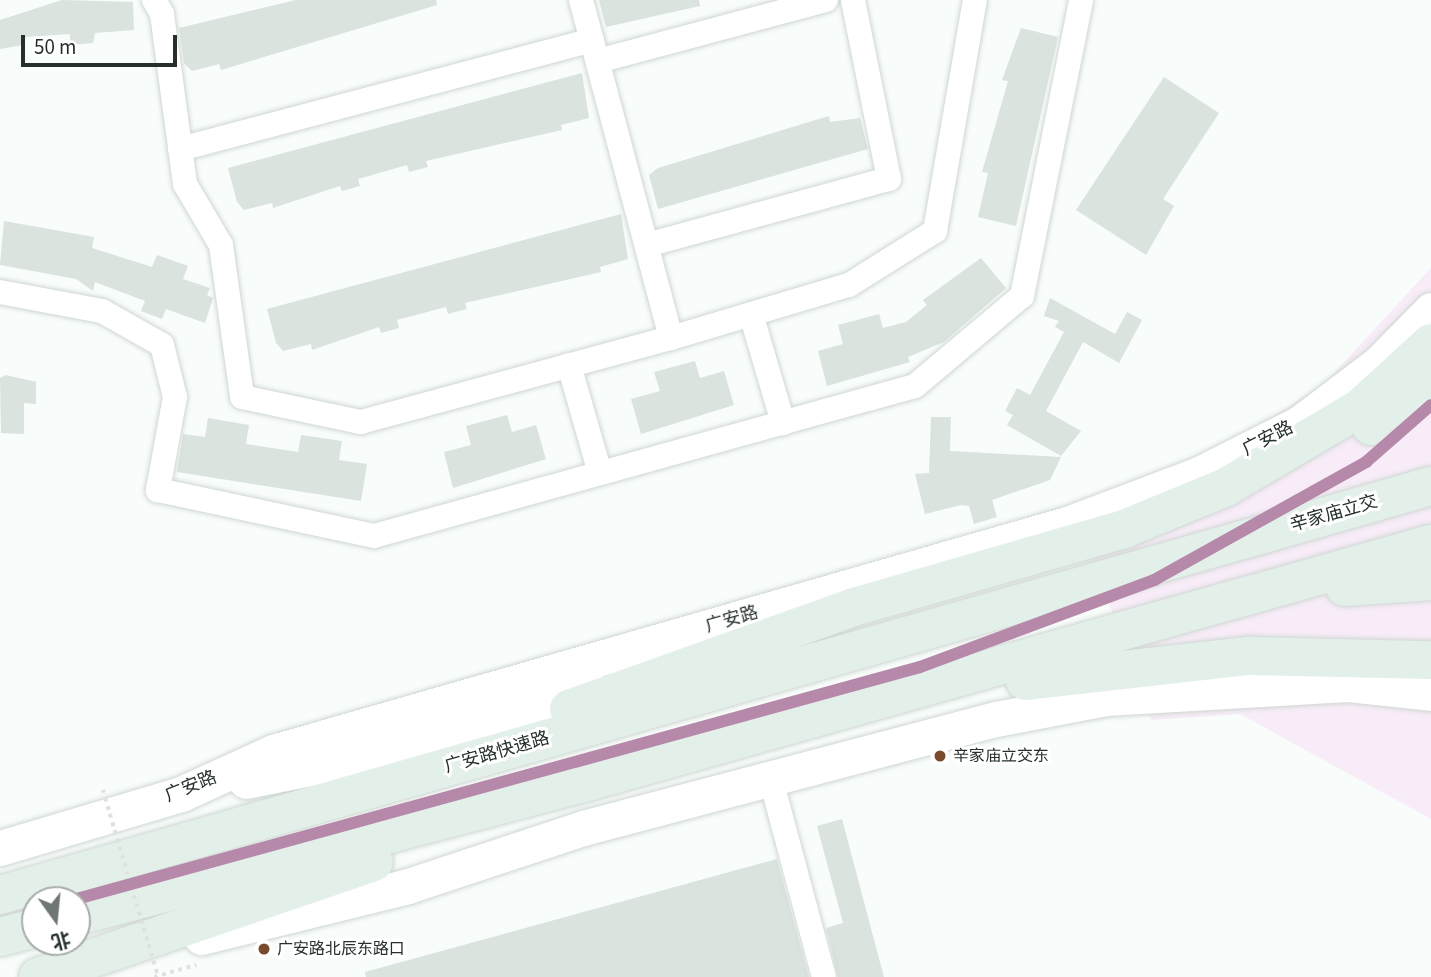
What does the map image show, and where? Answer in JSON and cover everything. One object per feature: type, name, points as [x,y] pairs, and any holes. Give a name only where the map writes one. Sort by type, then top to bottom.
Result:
[{"type":"highway","points":[[329,800],[721,651],[1124,528],[1226,487],[1360,408],[1429,323]]},
{"type":"highway","points":[[1087,588],[1334,452],[1431,382]]},
{"type":"highway","name":"辛家庙立交","points":[[995,612],[1087,588],[1431,486]]},
{"type":"highway","points":[[91,912],[592,781],[832,713],[1009,674],[1191,612],[1431,544]]},
{"type":"highway","points":[[1191,612],[1378,581],[1431,581]]},
{"type":"highway","name":"广安路快速路","points":[[0,895],[995,612]]},
{"type":"highway","points":[[1009,674],[1250,656],[1431,660]]},
{"type":"highway","points":[[38,977],[408,851],[592,781]]},
{"type":"highway","points":[[0,937],[21,932]]},
{"type":"main road","name":"广安路","points":[[0,848],[181,794],[274,752],[1067,524],[1199,474],[1300,423],[1429,323]]},
{"type":"main road","points":[[181,794],[499,723],[721,651]]},
{"type":"main road","points":[[38,977],[408,886],[583,828],[770,776],[1106,698],[1348,684],[1431,693]]},
{"type":"street","points":[[154,0],[185,184],[220,245],[242,397],[361,422],[671,338],[849,285],[935,231],[975,0]]},
{"type":"street","points":[[582,0],[671,338]]},
{"type":"street","points":[[180,149],[595,50],[826,0]]},
{"type":"street","points":[[647,245],[889,179],[853,0]]},
{"type":"street","points":[[0,292],[102,311],[162,345],[175,397],[158,490],[374,536],[915,386],[1022,296],[1081,0]]},
{"type":"street","points":[[751,314],[783,423]]},
{"type":"street","points":[[569,365],[600,473]]},
{"type":"street","points":[[770,776],[824,977]]},
{"type":"path","points":[[103,790],[156,977],[209,961]]},
{"type":"shaded area","points":[[1431,268],[1431,819],[1240,714],[1151,720],[1074,506],[1212,455],[1324,384]]},
{"type":"building","points":[[62,0],[133,2],[134,30],[95,33],[93,43],[70,45],[70,34],[26,37],[24,45],[0,49],[0,20]]},
{"type":"building","points":[[296,0],[436,0],[437,5],[221,70],[219,64],[192,71],[184,63],[179,28]]},
{"type":"building","points":[[599,0],[699,0],[700,6],[606,27]]},
{"type":"building","points":[[1021,28],[1058,37],[1016,226],[978,217],[988,173],[982,172],[1008,81],[1002,80]]},
{"type":"building","points":[[582,73],[589,118],[561,125],[562,130],[426,161],[428,167],[409,172],[407,165],[358,179],[360,186],[342,191],[340,186],[273,208],[272,203],[244,210],[237,202],[228,168]]},
{"type":"building","points":[[1164,77],[1219,113],[1163,199],[1174,206],[1146,255],[1076,210]]},
{"type":"building","points":[[829,116],[830,122],[860,118],[868,149],[658,209],[649,175],[658,168]]},
{"type":"building","points":[[621,214],[628,259],[600,267],[601,272],[465,303],[467,309],[448,314],[446,307],[397,320],[399,328],[381,333],[379,327],[312,350],[311,344],[283,351],[276,343],[267,309]]},
{"type":"building","points":[[4,221],[94,237],[92,248],[152,267],[157,255],[188,266],[183,279],[210,288],[207,295],[213,298],[205,323],[166,309],[162,319],[141,311],[145,301],[95,282],[93,291],[76,279],[0,265]]},
{"type":"building","points":[[981,258],[1006,288],[944,342],[908,357],[910,362],[827,386],[818,351],[843,344],[838,325],[879,314],[883,328],[906,322],[927,305],[923,300]]},
{"type":"building","points":[[1050,298],[1115,334],[1127,312],[1142,320],[1119,363],[1083,342],[1046,411],[1081,431],[1061,456],[1007,425],[1013,415],[1005,411],[1017,388],[1030,395],[1064,332],[1055,327],[1059,321],[1044,316]]},
{"type":"building","points":[[695,361],[700,378],[724,371],[734,405],[641,434],[631,399],[660,391],[654,372]]},
{"type":"building","points":[[6,375],[36,382],[36,404],[24,403],[24,434],[1,433],[0,378]]},
{"type":"building","points":[[507,415],[512,432],[536,425],[546,459],[453,488],[444,452],[471,445],[466,426]]},
{"type":"building","points":[[931,417],[951,417],[950,451],[1061,457],[1050,480],[992,500],[997,517],[974,524],[969,506],[961,505],[925,514],[915,474],[929,473]]},
{"type":"building","points":[[208,418],[249,425],[246,444],[298,452],[301,435],[342,441],[339,460],[367,464],[361,501],[177,472],[183,434],[205,437]]},
{"type":"building","points":[[842,819],[884,977],[838,977],[826,928],[843,923],[817,826]]},
{"type":"building","points":[[777,859],[809,977],[366,977],[365,972]]},
{"type":"transit line","points":[[91,895],[920,667],[1154,580],[1366,462],[1431,405]]},
{"type":"place","name":"辛家庙立交东","points":[[940,756]]},
{"type":"place","name":"广安路北辰东路口","points":[[264,949]]}]
